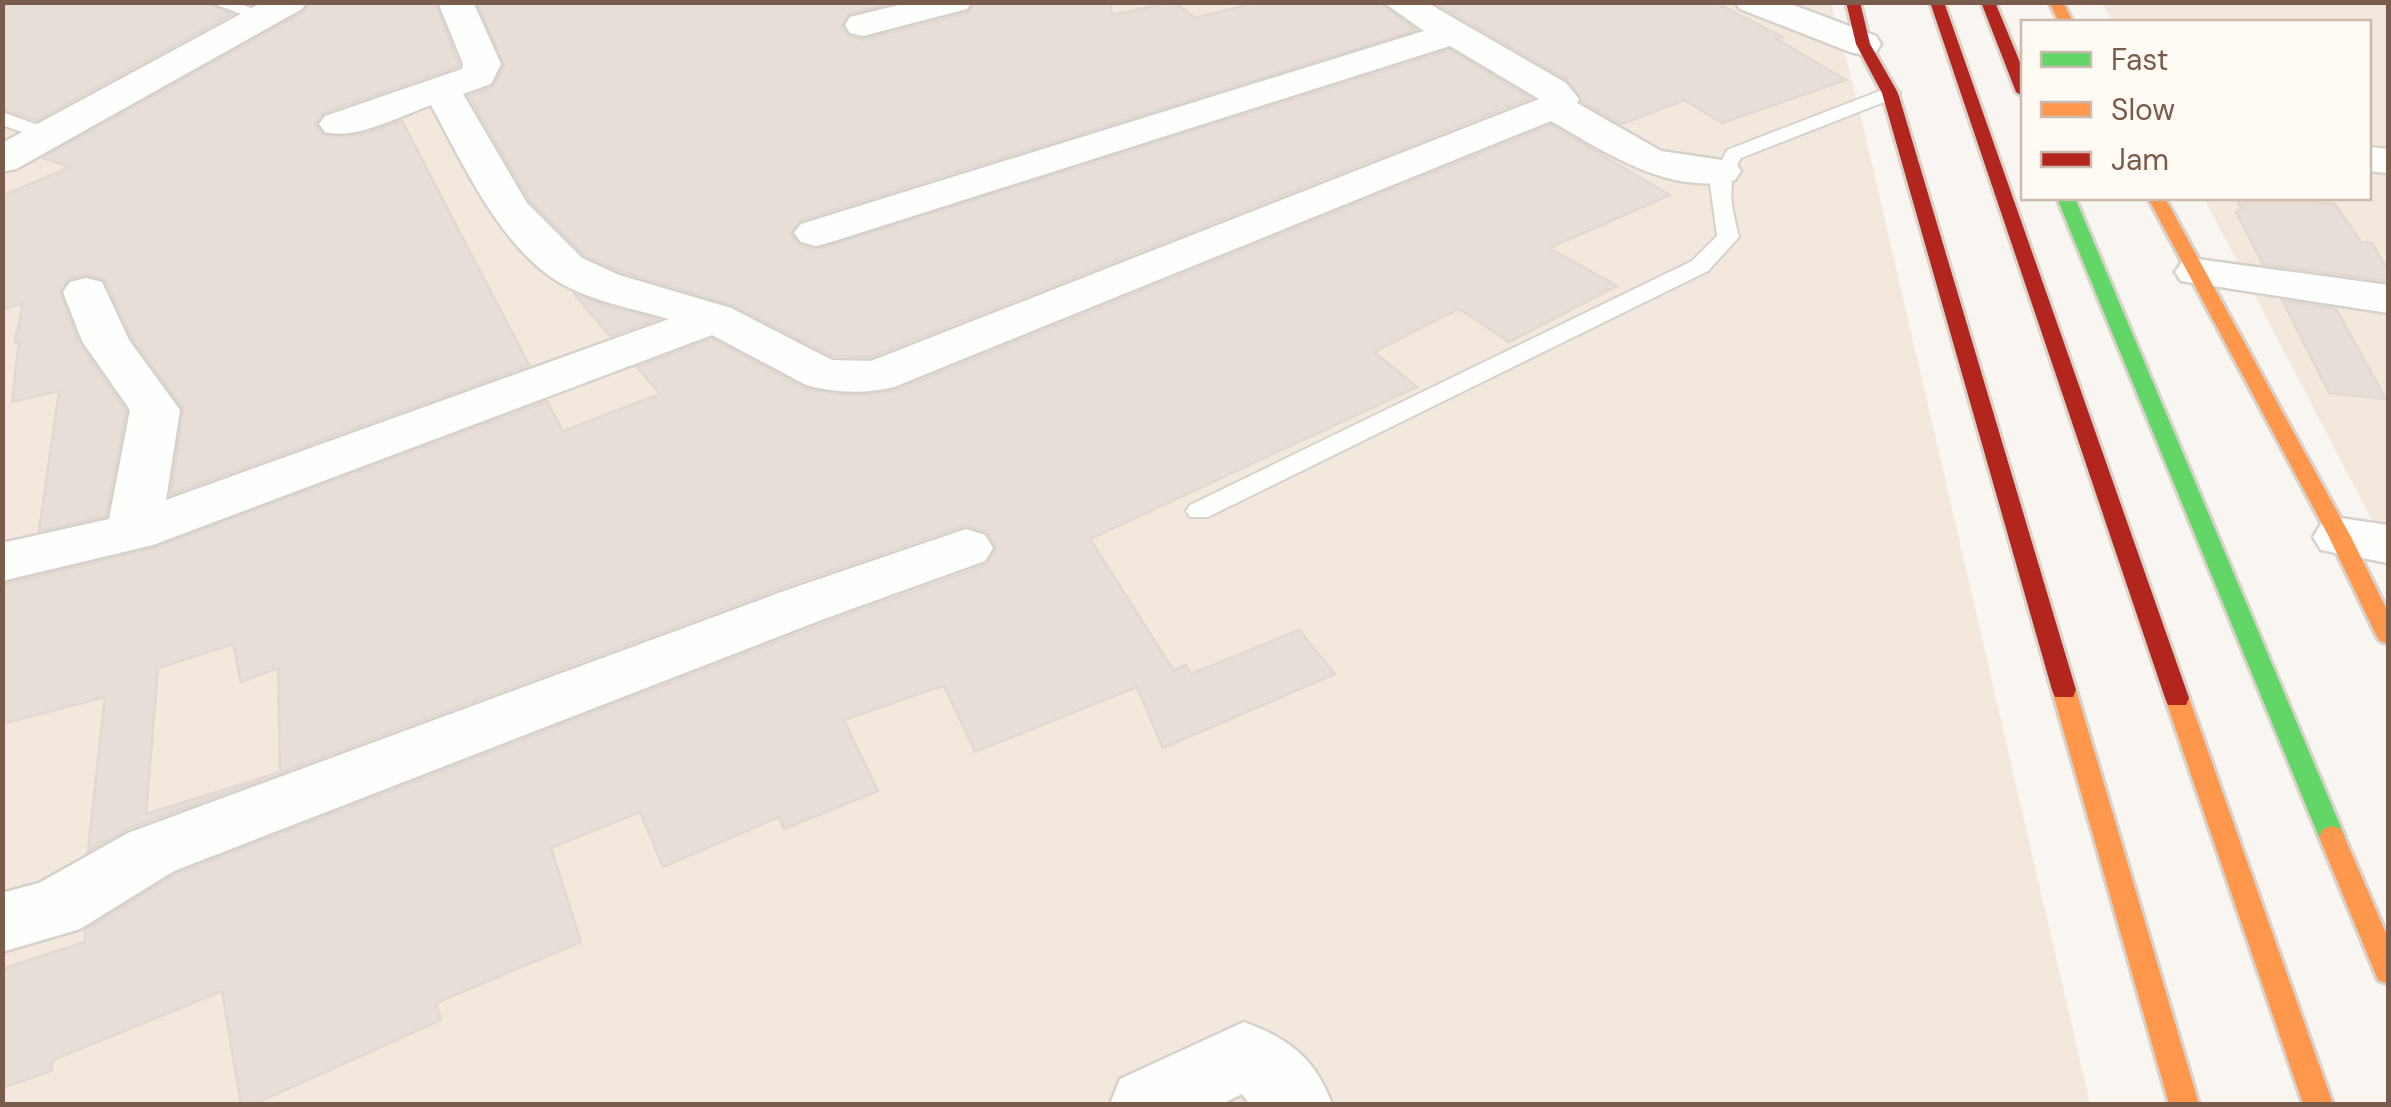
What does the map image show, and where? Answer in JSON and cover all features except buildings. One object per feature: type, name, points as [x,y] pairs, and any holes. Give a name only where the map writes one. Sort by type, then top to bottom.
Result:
[{"type":"main road","points":[[1853,2],[1863,44],[1890,92],[2184,1104]]},
{"type":"main road","points":[[1937,2],[2318,1104]]},
{"type":"main road","points":[[1988,2],[2021,84]]},
{"type":"main road","points":[[2067,200],[2388,971]]},
{"type":"main road","points":[[2157,200],[2197,272],[2364,540],[2388,635]]},
{"type":"street","points":[[338,124],[478,76],[482,64],[454,2]]},
{"type":"street","points":[[862,25],[955,2]]},
{"type":"street","points":[[442,91],[510,210],[566,267],[603,285],[715,318],[823,375],[878,376],[1554,106],[1560,99],[1553,91],[1400,2]]},
{"type":"street","points":[[1752,2],[1863,44]]},
{"type":"street","points":[[2,160],[276,10]]},
{"type":"street","points":[[816,233],[1452,34]]},
{"type":"street","points":[[1554,106],[1651,162],[1720,171]]},
{"type":"street","points":[[2197,272],[2388,299]]},
{"type":"street","points":[[86,292],[106,341],[154,410],[134,532]]},
{"type":"street","points":[[2,562],[134,532],[715,318]]},
{"type":"street","points":[[2,924],[56,908],[151,852],[804,605],[966,548]]},
{"type":"street","points":[[1147,1104],[1244,1056],[1266,1068],[1295,1104]]},
{"type":"lane","points":[[216,2],[276,10]]},
{"type":"lane","points":[[1198,511],[1700,266],[1728,237],[1718,196],[1720,171],[1734,154],[1890,92]]},
{"type":"lane","points":[[2,118],[48,135]]},
{"type":"shaded area","points":[[2,3],[1831,3],[1859,108],[2090,1104],[3,1104]]},
{"type":"shaded area","points":[[2102,3],[2388,3],[2388,551],[2205,200],[2371,200],[2371,20],[2112,20]]},
{"type":"traffic: fast","points":[[2067,200],[2332,837]]},
{"type":"traffic: slow","points":[[2056,2],[2065,20]]},
{"type":"traffic: slow","points":[[2157,200],[2340,537],[2388,635]]},
{"type":"traffic: slow","points":[[2064,690],[2184,1104]]},
{"type":"traffic: slow","points":[[2177,698],[2318,1104]]},
{"type":"traffic: slow","points":[[2332,837],[2388,971]]},
{"type":"traffic: jam","points":[[1853,2],[1863,44],[1890,93],[2064,690]]},
{"type":"traffic: jam","points":[[1937,2],[2177,698]]},
{"type":"traffic: jam","points":[[1988,2],[2021,84]]}]
